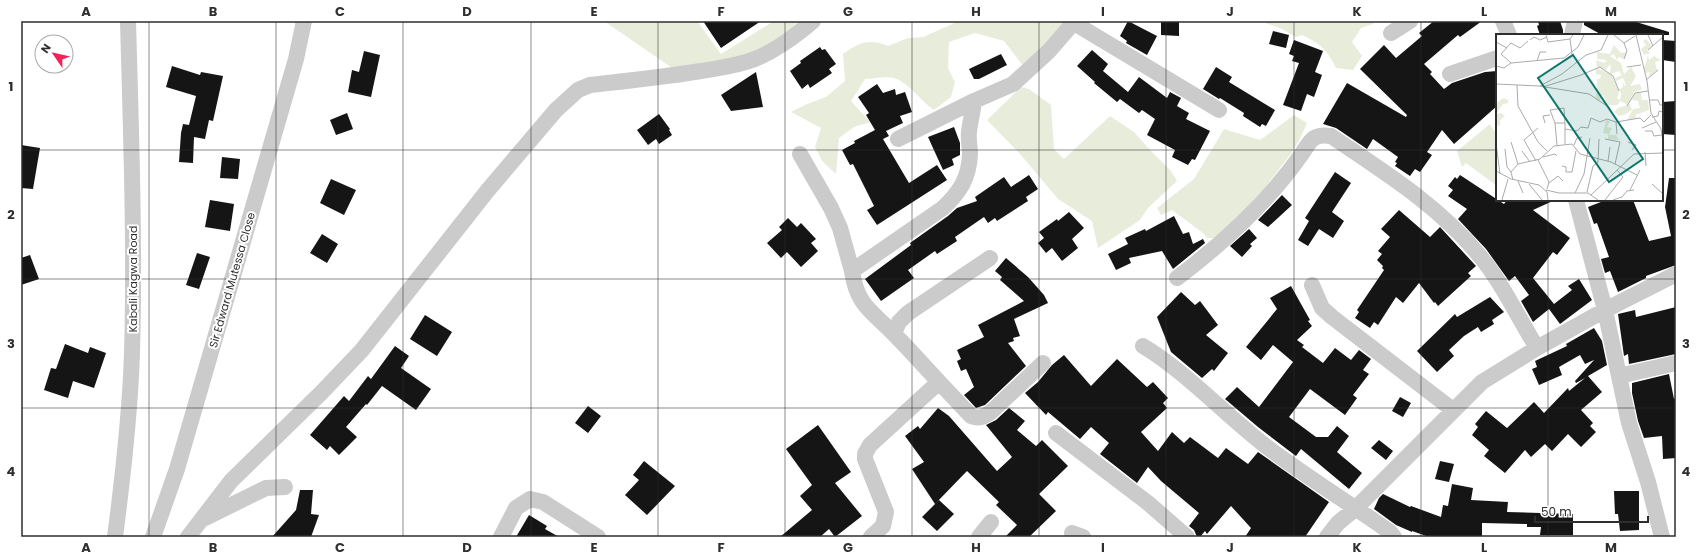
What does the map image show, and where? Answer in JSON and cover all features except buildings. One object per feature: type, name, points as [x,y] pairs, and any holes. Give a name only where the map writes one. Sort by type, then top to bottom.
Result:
[{"type":"street","name":"Kabali Kagwa Road","points":[[115,537],[127,437],[132,347],[134,263],[128,21]]},
{"type":"street","name":"Sir Edward Mutessa Close","points":[[153,537],[177,469],[226,304],[296,59],[304,21]]},
{"type":"street","points":[[188,537],[231,482],[362,350],[488,190],[556,110],[578,90],[590,85],[684,74],[734,66],[773,50],[790,40],[813,21]]},
{"type":"street","points":[[1391,33],[1410,21]]},
{"type":"street","points":[[1503,21],[1509,34]]},
{"type":"street","points":[[1572,34],[1575,21]]},
{"type":"street","points":[[898,139],[974,101],[1013,84],[1049,51],[1075,22],[1219,110]]},
{"type":"street","points":[[1450,74],[1496,58]]},
{"type":"street","points":[[852,271],[943,208],[961,189],[968,168],[970,154],[968,134],[974,101]]},
{"type":"street","points":[[1177,278],[1221,242],[1256,207],[1287,174],[1314,137],[1321,134],[1331,136],[1399,182],[1452,224],[1480,256],[1537,348]]},
{"type":"street","points":[[800,154],[832,208],[840,228],[852,271],[855,290],[864,304],[894,333],[971,416],[981,418],[991,412],[1043,363]]},
{"type":"street","points":[[1576,201],[1605,310],[1629,423],[1648,482],[1662,537]]},
{"type":"street","points":[[894,333],[899,322],[908,313],[990,258]]},
{"type":"street","points":[[1327,537],[1338,523],[1356,508],[1482,382],[1537,348],[1605,310],[1676,274]]},
{"type":"street","points":[[1312,285],[1322,308],[1332,317],[1453,410]]},
{"type":"street","points":[[1143,346],[1179,370],[1268,448],[1390,532],[1394,537]]},
{"type":"street","points":[[1619,376],[1676,363]]},
{"type":"street","points":[[871,537],[883,526],[886,512],[865,459],[866,450],[939,382]]},
{"type":"street","points":[[1056,433],[1148,503],[1187,537]]},
{"type":"street","points":[[204,518],[266,488],[285,487]]},
{"type":"street","points":[[501,537],[516,508],[530,499],[543,502],[598,537]]},
{"type":"street","points":[[979,537],[991,522]]},
{"type":"green space","points":[[604,21],[697,21],[721,54],[774,21],[798,21],[787,35],[743,57],[675,70]]},
{"type":"green space","points":[[959,21],[1065,21],[1027,71],[1004,41],[975,33],[949,42],[948,68],[955,82],[951,97],[934,110],[905,84],[894,78],[883,77],[865,79],[851,101],[870,122],[854,127],[839,138],[836,174],[822,161],[815,147],[821,128],[791,112],[826,97],[845,81],[843,54],[854,47],[870,42],[888,46],[908,38],[923,37]]},
{"type":"green space","points":[[1260,21],[1373,21],[1373,24],[1361,28],[1352,42],[1362,56],[1353,70],[1336,68],[1323,48],[1309,38],[1302,35],[1296,37],[1280,28]]},
{"type":"green space","points":[[1021,87],[1029,89],[1051,105],[1054,149],[1064,159],[1110,116],[1134,132],[1171,171],[1177,181],[1148,208],[1140,220],[1098,248],[1092,221],[1058,199],[1021,155],[987,120]]},
{"type":"green space","points":[[1294,115],[1307,123],[1299,141],[1266,186],[1233,223],[1216,238],[1207,238],[1203,233],[1172,210],[1161,215],[1157,208],[1194,179],[1224,129],[1260,140]]},
{"type":"green space","points":[[1490,124],[1496,133],[1496,185],[1466,163],[1462,167],[1457,151]]}]
